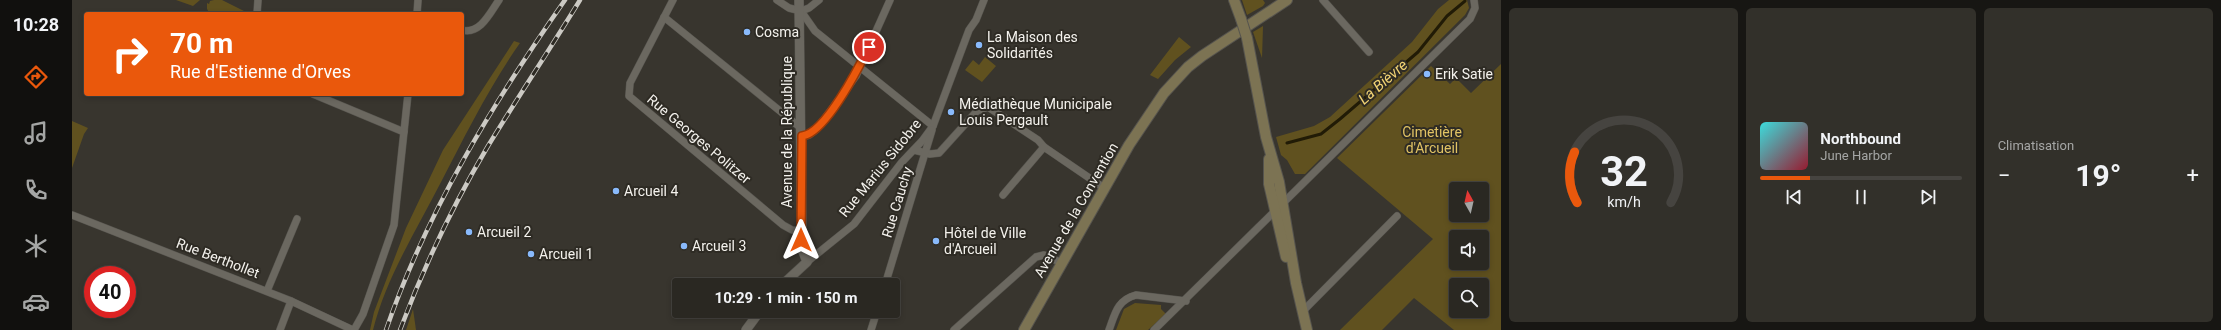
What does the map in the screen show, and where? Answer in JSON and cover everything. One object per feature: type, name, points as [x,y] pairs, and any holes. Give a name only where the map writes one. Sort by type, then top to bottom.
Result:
[{"type":"main road","points":[[1234,0],[1247,38],[1269,155],[1269,177],[1275,211],[1287,260],[1296,283]]},
{"type":"main road","name":"Avenue de la Convention","points":[[1024,330],[1104,188],[1154,105],[1188,67],[1287,0]]},
{"type":"main road","points":[[1269,155],[1274,164],[1283,203],[1296,283],[1308,330]]},
{"type":"street","points":[[257,12],[258,0]]},
{"type":"street","points":[[417,12],[418,0]]},
{"type":"street","points":[[464,30],[470,31],[477,29],[499,0]]},
{"type":"street","name":"Rue Georges Politzer","points":[[673,0],[630,83],[629,96],[783,225],[792,230],[801,231]]},
{"type":"street","points":[[777,0],[789,8],[801,10],[809,8],[819,0]]},
{"type":"street","name":"Avenue de la République","points":[[800,0],[801,231],[802,252],[807,262]]},
{"type":"street","points":[[664,17],[801,132],[809,135],[818,129],[856,76],[890,0]]},
{"type":"street","name":"Rue Marius Sidobre","points":[[790,278],[854,224],[933,126],[969,30],[976,20],[984,0]]},
{"type":"street","points":[[1323,0],[1369,52]]},
{"type":"street","points":[[1154,330],[1186,301],[1470,19],[1475,8],[1474,0]]},
{"type":"street","points":[[801,10],[815,31],[933,126]]},
{"type":"street","points":[[318,96],[404,132]]},
{"type":"street","points":[[354,330],[363,314],[394,225],[408,96]]},
{"type":"street","points":[[914,150],[936,155],[942,152],[977,111],[985,107],[993,110],[1038,140],[1044,147],[1104,188]]},
{"type":"street","name":"Rue Cauchy","points":[[887,278],[933,126]]},
{"type":"street","points":[[1003,195],[1044,147]]},
{"type":"street","name":"Rue Berthollet","points":[[72,215],[291,300],[354,330]]},
{"type":"street","points":[[1303,311],[1397,216]]},
{"type":"street","points":[[267,291],[297,219]]},
{"type":"street","points":[[955,330],[1036,257],[1044,255],[1062,263]]},
{"type":"street","points":[[1109,330],[1119,304],[1136,295],[1186,301]]},
{"type":"street","points":[[280,330],[291,300]]},
{"type":"street","points":[[746,330],[755,318]]},
{"type":"street","points":[[871,330],[875,318]]},
{"type":"green space","points":[[176,0],[200,0],[193,6]]},
{"type":"green space","points":[[222,0],[246,12],[209,12],[207,3],[209,4],[210,1]]},
{"type":"green space","points":[[1242,0],[1263,0],[1265,3],[1263,6],[1247,15]]},
{"type":"green space","points":[[1449,0],[1467,0],[1469,8],[1465,15],[1305,174],[1295,174],[1287,160],[1281,155],[1276,137],[1314,126],[1330,117],[1412,42],[1438,9]]},
{"type":"green space","points":[[1263,26],[1262,58],[1253,32]]},
{"type":"green space","points":[[1179,37],[1191,47],[1175,60],[1158,79],[1150,75]]},
{"type":"green space","points":[[514,41],[520,43],[478,112],[412,237],[386,292],[373,330],[370,330],[374,312],[406,228],[443,150]]},
{"type":"green space","points":[[985,57],[996,66],[982,82],[965,70],[973,60],[979,65]]},
{"type":"green space","name":"Cimetière d'Arcueil","points":[[1501,64],[1501,330],[1454,330],[1414,298],[1382,330],[1340,330],[1433,239],[1337,158],[1431,66],[1450,84],[1456,78],[1471,93]]},
{"type":"green space","points":[[72,121],[88,128],[84,134],[72,168]]},
{"type":"green space","points":[[1135,303],[1161,305],[1161,309],[1166,314],[1148,330],[1116,330],[1124,309]]},
{"type":"green space","points":[[413,309],[416,330],[406,330]]},
{"type":"waterway","name":"La Bièvre","points":[[1287,143],[1321,134],[1340,119],[1418,52],[1447,16],[1465,1]]},
{"type":"railway","points":[[386,330],[421,243],[464,159],[512,78],[565,0]]},
{"type":"railway","points":[[400,330],[429,259],[451,213],[488,146],[580,0]]},
{"type":"place","name":"Cosma","points":[[747,32]]},
{"type":"place","name":"La Maison des Solidarités","points":[[979,45]]},
{"type":"place","name":"Erik Satie","points":[[1427,74]]},
{"type":"place","name":"Médiathèque Municipale Louis Pergault","points":[[951,112]]},
{"type":"place","name":"Arcueil 4","points":[[616,191]]},
{"type":"place","name":"Arcueil 2","points":[[469,232]]},
{"type":"place","name":"Hôtel de Ville d'Arcueil","points":[[936,241]]},
{"type":"place","name":"Arcueil 3","points":[[684,246]]},
{"type":"place","name":"Arcueil 1","points":[[531,254]]},
{"type":"route","points":[[801,240],[802,136],[809,135],[818,129],[856,76],[869,47]]}]
